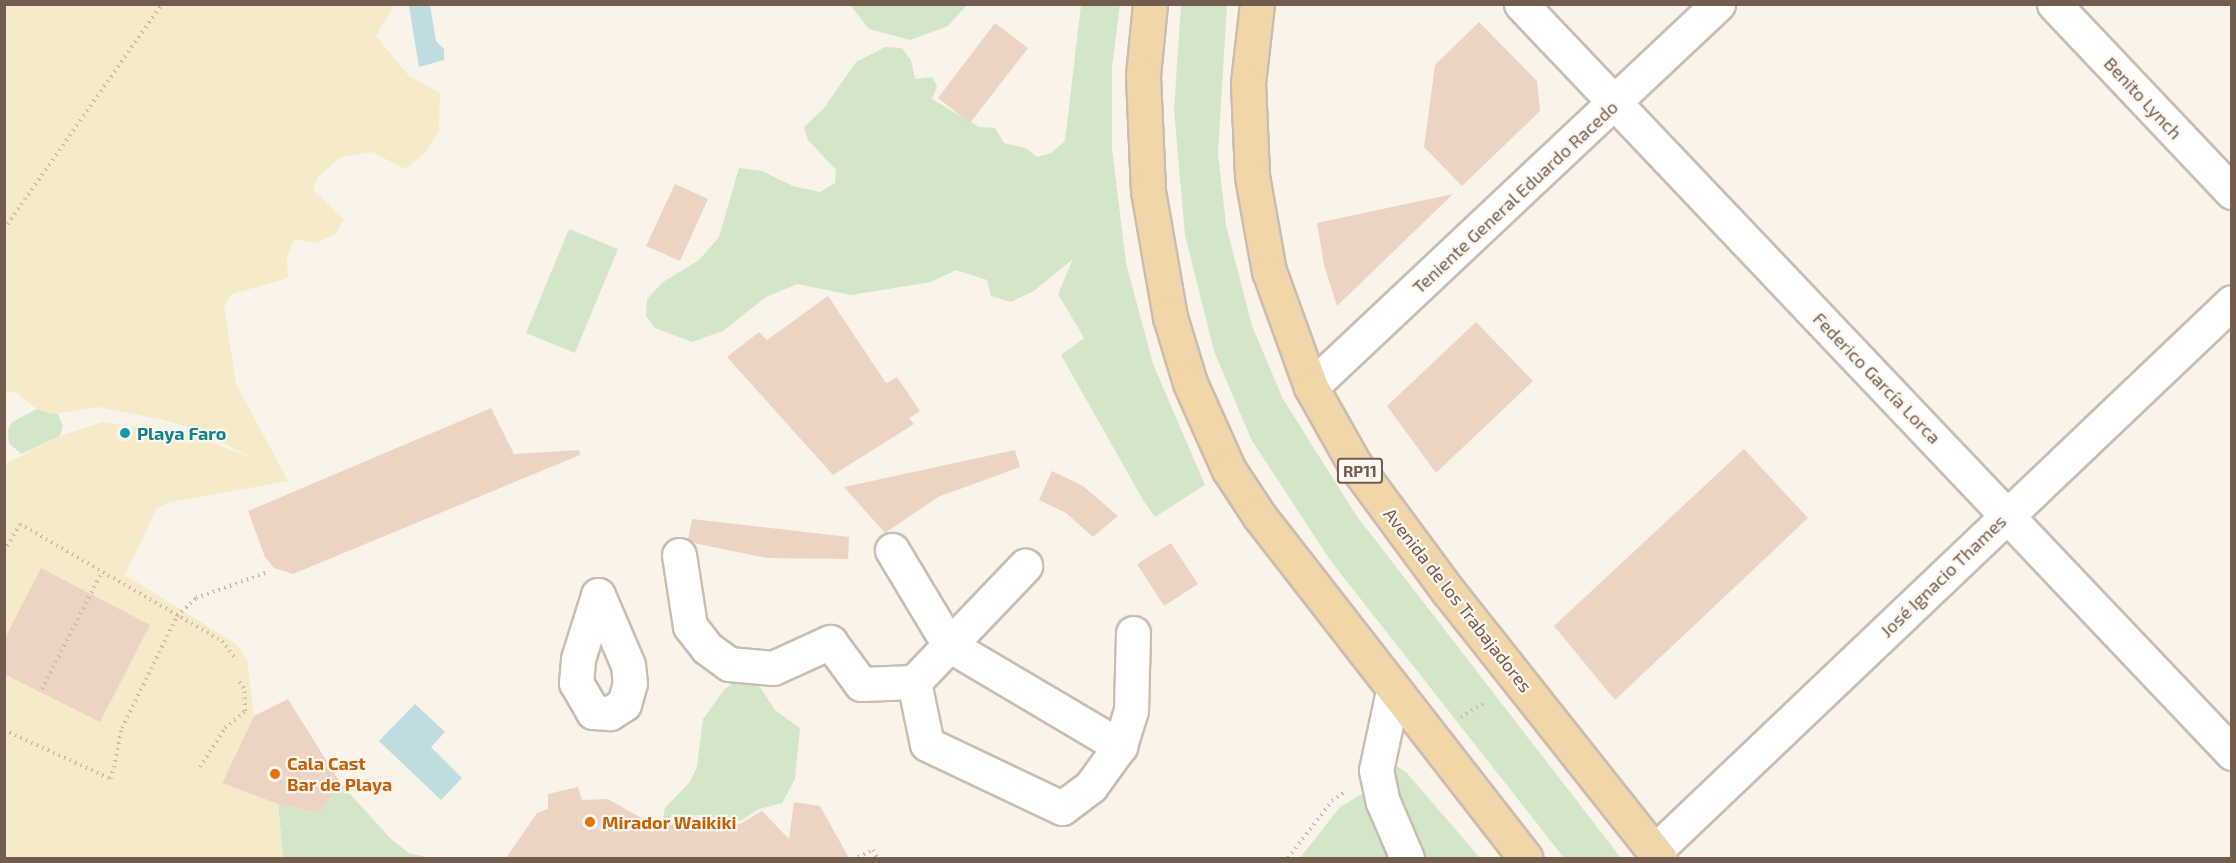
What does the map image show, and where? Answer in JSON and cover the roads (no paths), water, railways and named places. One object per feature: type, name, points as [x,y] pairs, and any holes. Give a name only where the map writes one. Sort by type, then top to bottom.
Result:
[{"type":"main road","points":[[1150,4],[1143,76],[1148,191],[1170,317],[1190,383],[1229,470],[1254,507],[1393,691],[1526,858]]},
{"type":"main road","name":"Avenida de los Trabajadores","points":[[1257,4],[1248,83],[1252,176],[1269,271],[1311,387],[1355,465],[1442,582],[1657,855]]},
{"type":"street","name":"Federico García Lorca","points":[[1521,4],[2232,753]]},
{"type":"street","name":"Teniente General Eduardo Racedo","points":[[1311,387],[1615,104],[1718,4]]},
{"type":"street","name":"Benito Lynch","points":[[2054,4],[2232,192]]},
{"type":"street","name":"José Ignacio Thames","points":[[1657,855],[2007,515],[2232,302]]},
{"type":"street","points":[[892,550],[949,645],[1120,746]]},
{"type":"street","points":[[679,555],[690,626],[706,648],[729,664],[773,668],[830,642],[861,684],[914,682],[1025,566]]},
{"type":"street","points":[[914,682],[927,744],[1062,808],[1091,786],[1120,746],[1131,710],[1133,633]]},
{"type":"street","points":[[1393,691],[1376,770],[1386,811],[1407,858]]},
{"type":"water","points":[[430,5],[436,41],[444,49],[444,60],[419,67],[409,6]]},
{"type":"water","points":[[415,704],[445,732],[431,747],[462,778],[441,800],[379,741]]},
{"type":"place","name":"Playa Faro","points":[[125,433]]},
{"type":"place","name":"Cala Cast Bar de Playa","points":[[275,774]]},
{"type":"place","name":"Mirador Waikiki","points":[[590,822]]}]
